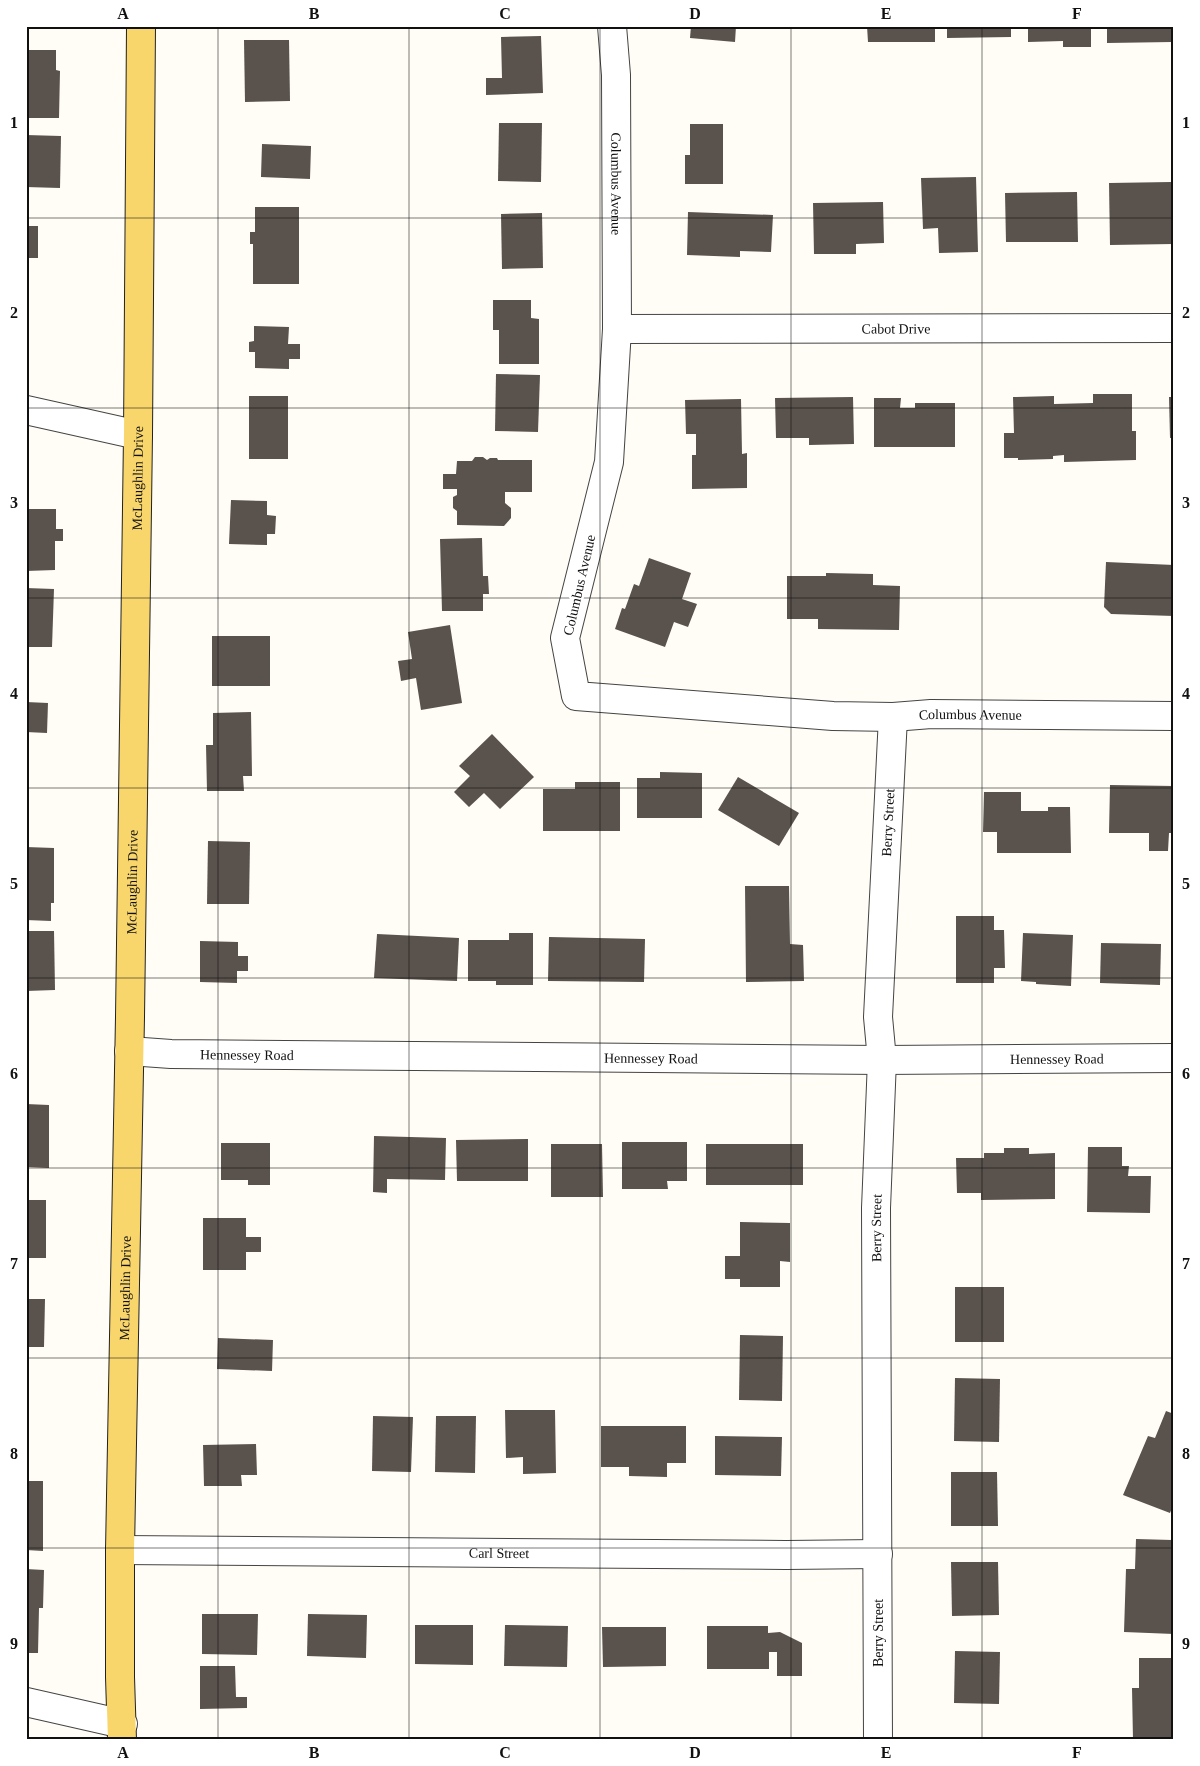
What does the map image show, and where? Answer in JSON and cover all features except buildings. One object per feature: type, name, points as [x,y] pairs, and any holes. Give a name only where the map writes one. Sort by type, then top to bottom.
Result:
[{"type":"main road","name":"McLaughlin Drive","points":[[122,1732],[120,1550],[138,435],[141,26]]},
{"type":"street","name":"Columbus Avenue","points":[[612,26],[616,75],[617,330],[609,462],[565,638],[576,696],[833,716],[893,717],[931,714],[1174,716]]},
{"type":"street","name":"Cabot Drive","points":[[617,330],[1174,328]]},
{"type":"street","points":[[26,410],[138,435]]},
{"type":"street","name":"Berry Street","points":[[878,1740],[876,1208],[882,1060],[878,1017],[893,717]]},
{"type":"street","name":"Hennessey Road","points":[[129,1051],[198,1054],[882,1060],[1174,1058]]},
{"type":"street","name":"Carl Street","points":[[120,1550],[878,1554]]},
{"type":"street","points":[[26,1702],[122,1732]]}]
